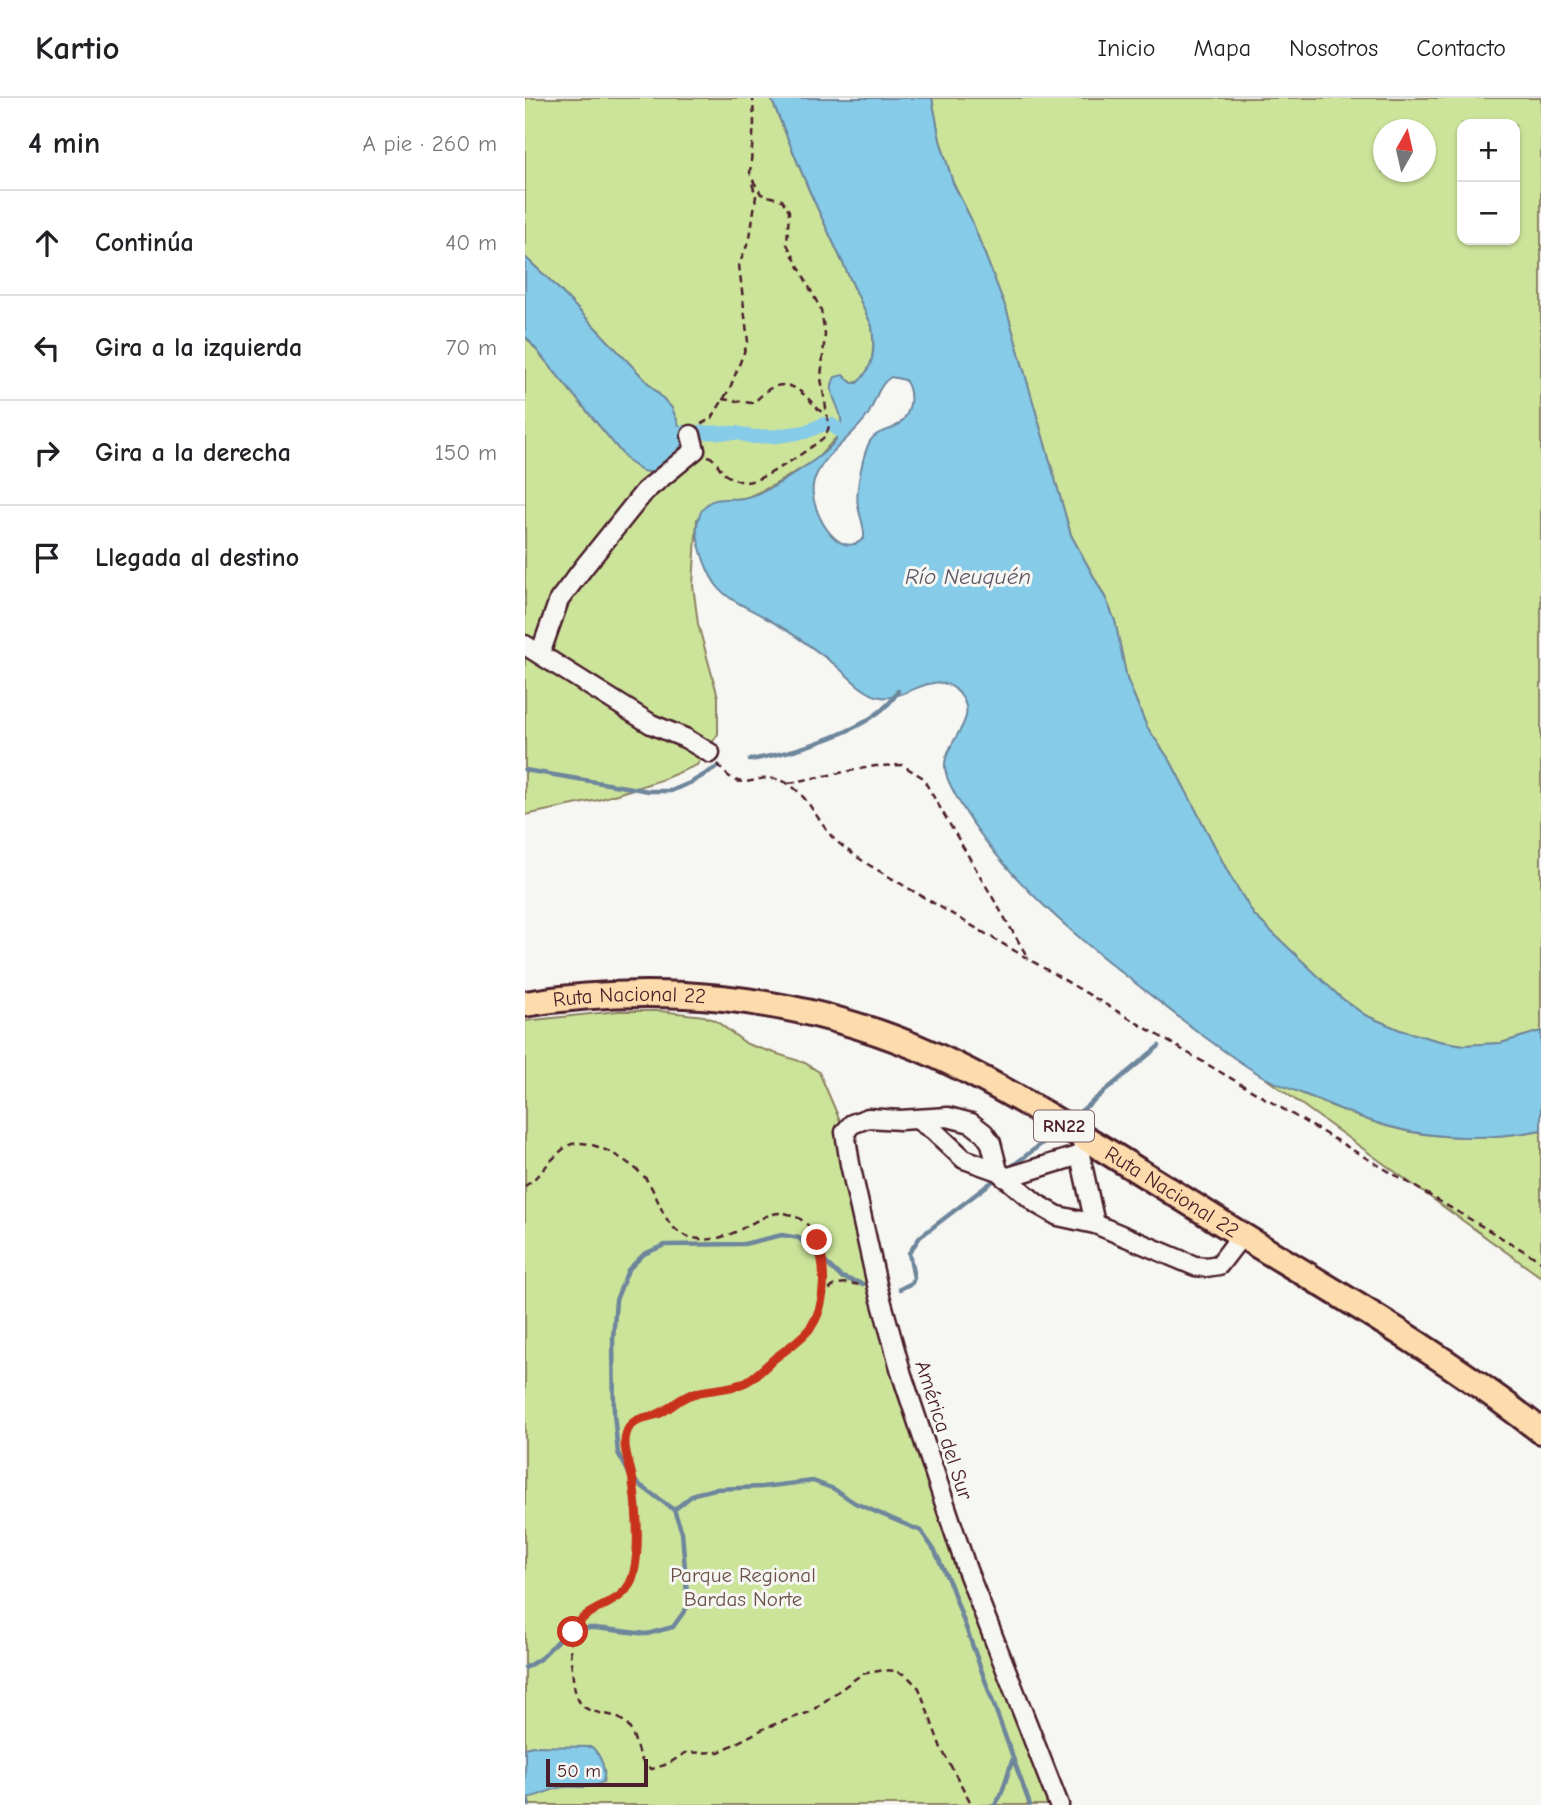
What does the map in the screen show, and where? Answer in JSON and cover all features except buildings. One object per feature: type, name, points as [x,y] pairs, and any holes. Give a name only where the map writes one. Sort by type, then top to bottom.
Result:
[{"type":"highway","name":"Ruta Nacional 22","points":[[525,1004],[591,995],[653,994],[719,998],[815,1014],[878,1033],[953,1063],[989,1081],[1083,1146],[1242,1235],[1454,1369],[1541,1432]]},
{"type":"street","points":[[692,437],[645,491],[559,600],[533,650],[651,724],[685,738],[710,753]]},
{"type":"street","name":"América del Sur","points":[[1002,1174],[991,1143],[984,1133],[971,1123],[948,1117],[868,1118],[852,1124],[845,1132],[878,1289],[902,1375],[947,1515],[1059,1805]]},
{"type":"street","points":[[918,1119],[964,1159],[1002,1174],[1038,1204],[1058,1216],[1094,1224],[1195,1266],[1219,1265],[1242,1235]]},
{"type":"street","points":[[1002,1174],[1083,1146],[1094,1224]]},
{"type":"path","points":[[750,175],[761,194],[782,200],[789,211],[787,244],[821,310],[825,334],[821,378],[825,415],[829,426],[827,436],[804,453],[757,479],[744,483],[725,475],[692,437],[712,418],[730,388],[748,342],[739,265],[750,238],[756,196],[750,175],[753,98]]},
{"type":"path","points":[[722,399],[752,404],[772,387],[796,387],[825,415]]},
{"type":"path","points":[[710,753],[731,780],[745,782],[772,777],[787,783],[801,793],[833,838],[850,853],[1541,1261]]},
{"type":"path","points":[[787,783],[875,766],[902,765],[922,777],[1029,959]]},
{"type":"path","points":[[525,1186],[565,1148],[571,1144],[586,1143],[608,1151],[646,1178],[669,1224],[679,1233],[692,1238],[730,1236],[764,1216],[787,1213],[800,1218],[810,1228],[821,1252],[823,1274],[820,1302],[813,1324],[806,1333],[748,1381],[731,1388],[692,1394],[656,1415],[632,1422],[628,1429],[625,1450],[633,1480],[635,1506],[634,1574],[624,1594],[582,1617],[577,1623],[571,1640],[571,1650],[577,1696],[585,1708],[611,1714],[627,1724],[641,1760],[645,1766],[652,1769],[668,1765],[685,1753],[719,1752],[767,1727],[810,1712],[862,1674],[895,1671],[906,1675],[919,1688],[941,1748],[972,1805]]},
{"type":"path","points":[[820,1302],[836,1284],[857,1284],[878,1289]]},
{"type":"green space","points":[[525,98],[771,98],[809,190],[872,326],[873,342],[872,360],[866,376],[852,383],[847,378],[841,432],[817,459],[772,486],[748,497],[732,500],[697,519],[693,585],[698,624],[718,697],[718,734],[697,765],[661,780],[598,800],[525,815],[525,336],[629,462],[672,408],[525,257]]},
{"type":"green space","points":[[932,98],[1541,98],[1541,1031],[1501,1043],[1464,1045],[1400,1030],[1365,1015],[1340,997],[1254,915],[1229,874],[1171,762],[1147,727],[1127,679],[1115,621],[1071,535],[1007,311],[971,219],[953,183],[940,140]]},
{"type":"green space","name":"Parque Regional Bardas Norte","points":[[618,1011],[660,1011],[704,1016],[716,1021],[747,1044],[805,1063],[819,1072],[845,1132],[883,1308],[1059,1805],[525,1805],[525,1021]]},
{"type":"green space","points":[[1265,1078],[1355,1115],[1405,1131],[1483,1137],[1541,1130],[1541,1277]]},
{"type":"water","name":"Río Neuquén","points":[[771,98],[932,98],[940,140],[953,183],[971,219],[1007,311],[1071,535],[1115,621],[1127,679],[1147,727],[1171,762],[1229,874],[1254,915],[1340,997],[1365,1015],[1400,1030],[1464,1045],[1501,1043],[1541,1031],[1541,1130],[1483,1137],[1406,1131],[1359,1117],[1262,1076],[1209,1040],[1078,936],[1032,894],[990,847],[956,796],[946,772],[947,754],[967,711],[959,693],[950,685],[931,683],[900,695],[874,695],[861,688],[809,645],[733,600],[713,581],[697,533],[699,516],[704,508],[714,500],[745,498],[763,492],[797,472],[830,447],[839,435],[841,423],[833,395],[835,377],[843,375],[852,383],[857,383],[863,377],[872,357],[872,326],[809,190]],"holes":[[[891,377],[905,380],[910,399],[904,419],[893,428],[872,438],[862,464],[857,500],[864,538],[854,544],[845,544],[835,539],[827,530],[816,507],[813,485],[817,474],[829,456],[863,422],[880,388],[887,380]]]},
{"type":"water","points":[[525,257],[672,408],[685,439],[673,459],[657,473],[642,471],[629,462],[525,336]]},
{"type":"water","points":[[592,1747],[602,1763],[603,1782],[588,1787],[559,1788],[525,1798],[525,1748]]},
{"type":"waterway","points":[[683,432],[777,436],[805,432],[824,424],[832,425],[841,432]]},
{"type":"waterway","points":[[750,760],[787,752],[853,728],[887,705],[898,691]]},
{"type":"waterway","points":[[525,770],[649,791],[671,791],[719,766]]},
{"type":"waterway","points":[[1081,1111],[1159,1046]]},
{"type":"waterway","points":[[1007,1170],[1053,1135]]},
{"type":"waterway","points":[[900,1289],[912,1283],[914,1278],[909,1253],[920,1237],[997,1178]]},
{"type":"waterway","points":[[525,1668],[541,1658],[574,1628],[647,1634],[673,1627],[688,1606],[682,1532],[674,1510],[633,1480],[618,1453],[614,1414],[613,1339],[616,1300],[628,1270],[644,1254],[665,1245],[744,1244],[782,1235],[799,1238],[841,1277],[863,1284]]},
{"type":"waterway","points":[[674,1510],[694,1494],[715,1489],[813,1481],[834,1489],[855,1503],[921,1531],[935,1551],[951,1586],[1030,1805]]},
{"type":"waterway","points":[[995,1805],[1013,1758]]},
{"type":"waterway","points":[[527,1798],[529,1805]]},
{"type":"route","points":[[573,1632],[582,1617],[624,1594],[634,1574],[635,1506],[633,1480],[625,1450],[625,1437],[632,1422],[656,1415],[692,1394],[731,1388],[748,1381],[806,1333],[813,1324],[823,1286],[823,1260],[817,1240]]}]
